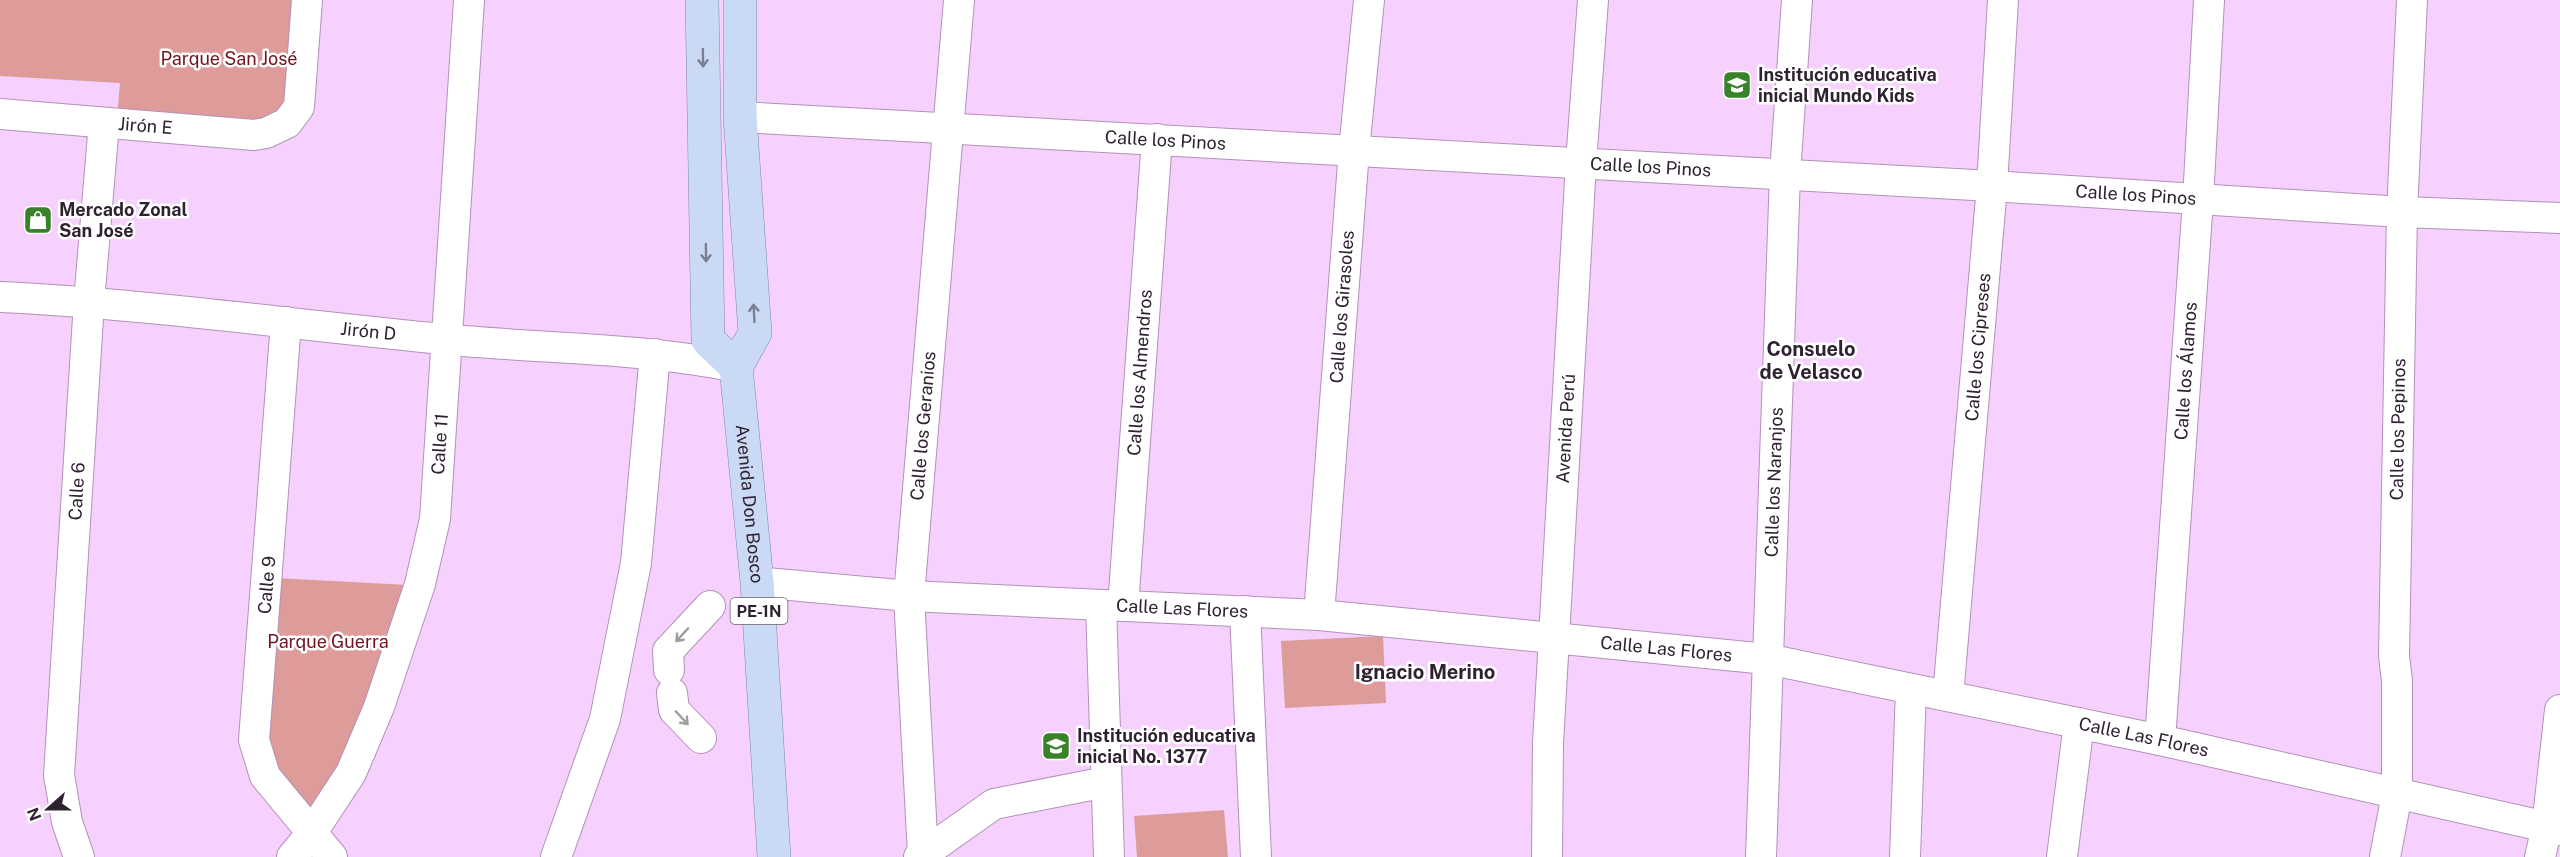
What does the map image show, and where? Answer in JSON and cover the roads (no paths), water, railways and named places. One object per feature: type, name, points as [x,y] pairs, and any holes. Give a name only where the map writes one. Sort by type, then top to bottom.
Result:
[{"type":"main road","points":[[702,0],[708,340],[736,367],[755,333],[740,117],[740,0]]},
{"type":"main road","name":"Avenida Don Bosco","points":[[736,367],[757,582],[774,857]]},
{"type":"street","name":"Jirón E","points":[[0,114],[254,135],[266,133],[287,123],[298,107],[307,0]]},
{"type":"street","name":"Calle 11","points":[[292,857],[311,834],[351,773],[380,707],[420,584],[435,519],[469,0]]},
{"type":"street","name":"Calle los Geranios","points":[[921,855],[909,596],[959,0]]},
{"type":"street","name":"Calle los Girasoles","points":[[1319,615],[1354,150],[1368,0]]},
{"type":"street","name":"Avenida Perú","points":[[1547,857],[1548,743],[1581,163],[1593,0]]},
{"type":"street","name":"Calle los Naranjos","points":[[1761,857],[1785,174],[1797,0]]},
{"type":"street","name":"Calle los Cipreses","points":[[1948,696],[1992,186],[2003,0]]},
{"type":"street","name":"Calle los Álamos","points":[[2160,740],[2198,200],[2209,0]]},
{"type":"street","name":"Calle los Pepinos","points":[[2385,857],[2397,794],[2397,681],[2394,656],[2402,212],[2412,0]]},
{"type":"street","name":"Calle los Pinos","points":[[740,117],[1785,174],[2402,212],[2560,218]]},
{"type":"street","name":"Calle 6","points":[[79,857],[67,822],[59,775],[89,302],[104,123]]},
{"type":"street","name":"Calle los Almendros","points":[[1109,857],[1106,782],[1112,605],[1157,139]]},
{"type":"street","name":"Jirón D","points":[[0,297],[89,302],[445,340],[655,354],[736,367]]},
{"type":"street","name":"Calle 9","points":[[286,322],[254,740],[265,776],[332,857]]},
{"type":"street","points":[[556,857],[606,718],[636,563],[655,354]]},
{"type":"street","name":"Calle Las Flores","points":[[757,582],[909,596],[1319,615],[1767,659],[2160,740],[2553,829]]},
{"type":"street","points":[[701,738],[674,710],[668,651],[710,606]]},
{"type":"street","points":[[1245,611],[1256,857]]},
{"type":"street","points":[[1905,857],[1911,689]]},
{"type":"street","points":[[2540,857],[2553,829],[2560,710]]},
{"type":"street","points":[[2062,857],[2079,723]]},
{"type":"street","points":[[921,855],[994,804],[1106,782]]},
{"type":"place","name":"Institución educativa inicial Mundo Kids","points":[[1737,85]]},
{"type":"place","name":"Mercado Zonal San José","points":[[38,220]]},
{"type":"place","name":"Institución educativa inicial No. 1377","points":[[1056,746]]},
{"type":"district","name":"Consuelo de Velasco","points":[[1811,360]]},
{"type":"district","name":"Ignacio Merino","points":[[1425,672]]},
{"type":"park label","name":"Parque San José","points":[[229,59]]},
{"type":"park label","name":"Parque Guerra","points":[[328,642]]}]
